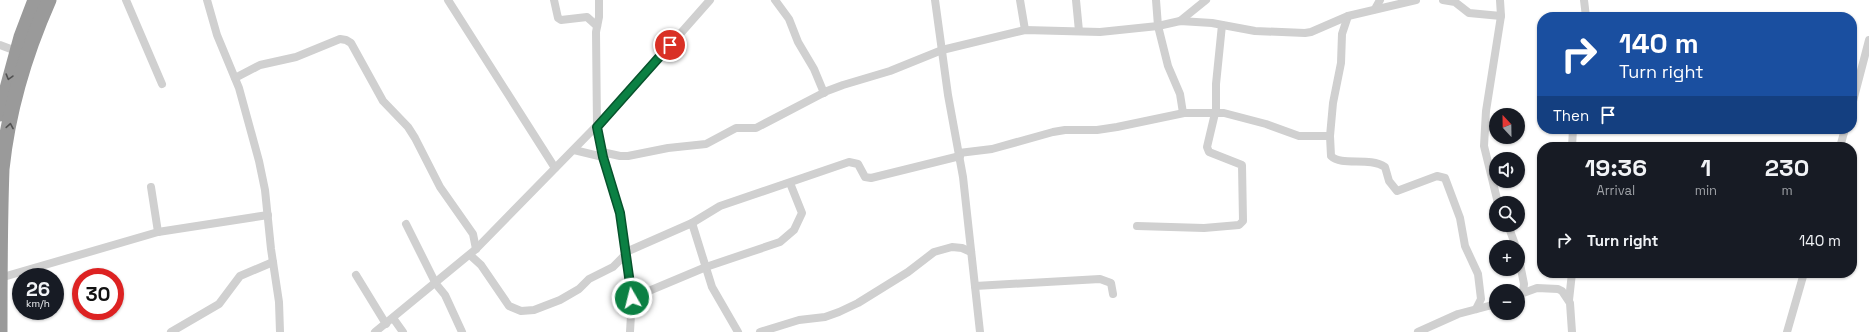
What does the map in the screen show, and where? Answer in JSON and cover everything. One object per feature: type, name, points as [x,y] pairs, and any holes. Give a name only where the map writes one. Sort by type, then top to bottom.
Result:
[{"type":"highway","points":[[0,114],[16,52],[35,0]]},
{"type":"highway","points":[[0,332],[0,203],[2,167],[11,118],[24,68],[38,24],[49,0]]},
{"type":"street","points":[[126,0],[162,84]]},
{"type":"street","points":[[207,0],[249,120],[259,161],[268,215],[279,302],[280,332]]},
{"type":"street","points":[[448,0],[555,168]]},
{"type":"street","points":[[554,0],[558,18],[561,20],[587,17],[597,26]]},
{"type":"street","points":[[599,0],[595,68],[597,127],[602,154],[620,213],[632,298],[630,332]]},
{"type":"street","points":[[375,332],[436,284],[473,252],[597,127],[710,0]]},
{"type":"street","points":[[775,0],[789,19],[798,42],[814,69],[824,93]]},
{"type":"street","points":[[935,0],[948,95],[960,154],[980,332]]},
{"type":"street","points":[[1020,0],[1025,30]]},
{"type":"street","points":[[1076,0],[1079,31]]},
{"type":"street","points":[[1156,0],[1158,26],[1168,66],[1180,94],[1183,113]]},
{"type":"street","points":[[1180,21],[1206,0]]},
{"type":"street","points":[[1375,9],[1380,0]]},
{"type":"street","points":[[574,150],[628,156],[668,148],[706,144],[736,128],[756,128],[842,85],[890,70],[942,50],[1025,30],[1100,32],[1158,26],[1180,21],[1222,25],[1255,31],[1305,33],[1348,16],[1358,15],[1375,9],[1416,0]]},
{"type":"street","points":[[1443,0],[1455,2],[1469,12],[1501,16]]},
{"type":"street","points":[[1496,196],[1484,146],[1486,111],[1501,16],[1500,0]]},
{"type":"street","points":[[1584,0],[1585,12]]},
{"type":"street","points":[[1348,16],[1342,34],[1341,63],[1333,103],[1330,136],[1330,153],[1332,158],[1338,160],[1377,162],[1385,167],[1389,181],[1398,191],[1437,176],[1445,178],[1460,218],[1465,246],[1478,274],[1481,299],[1486,306]]},
{"type":"street","points":[[1331,23],[1342,34]]},
{"type":"street","points":[[1137,226],[1204,228],[1242,224],[1242,165],[1209,152],[1207,147],[1215,114],[1216,84],[1222,25]]},
{"type":"street","points":[[235,78],[260,65],[296,57],[335,41],[346,40],[351,43],[383,101],[408,127],[440,187],[473,234],[473,252],[481,265],[509,306],[521,311],[534,310],[560,300],[579,289],[589,279],[613,267],[626,253],[692,223],[720,206],[850,162],[858,164],[866,177],[871,178],[960,154],[992,149],[1053,132],[1065,130],[1097,130],[1183,113],[1224,113],[1266,124],[1299,136],[1330,136]]},
{"type":"street","points":[[1857,86],[1869,40]]},
{"type":"street","points":[[0,45],[16,52]]},
{"type":"street","points":[[1216,104],[1224,113]]},
{"type":"street","points":[[632,298],[706,267],[780,242],[794,230],[802,213],[790,183]]},
{"type":"street","points":[[151,187],[158,232]]},
{"type":"street","points":[[0,278],[158,232],[268,215]]},
{"type":"street","points":[[692,223],[712,287],[738,332]]},
{"type":"street","points":[[406,224],[436,284],[445,295],[462,332]]},
{"type":"street","points":[[473,234],[488,236]]},
{"type":"street","points":[[962,248],[970,240]]},
{"type":"street","points":[[760,332],[799,320],[825,317],[839,312],[858,303],[908,272],[934,252],[952,247],[962,248],[971,252]]},
{"type":"street","points":[[171,332],[219,304],[240,276],[273,262]]},
{"type":"street","points":[[613,267],[629,270]]},
{"type":"street","points":[[356,275],[386,324]]},
{"type":"street","points":[[1571,278],[1569,300],[1572,332]]},
{"type":"street","points":[[1787,332],[1803,278]]},
{"type":"street","points":[[975,286],[1100,279],[1111,283],[1113,294]]},
{"type":"street","points":[[1525,290],[1534,288],[1558,289],[1570,282]]},
{"type":"street","points":[[1558,289],[1566,295],[1569,300]]},
{"type":"street","points":[[1476,309],[1481,299]]},
{"type":"street","points":[[1418,332],[1458,314],[1489,305]]},
{"type":"street","points":[[393,318],[403,332]]},
{"type":"route","points":[[632,298],[620,213],[603,157],[597,127],[670,45]]}]
